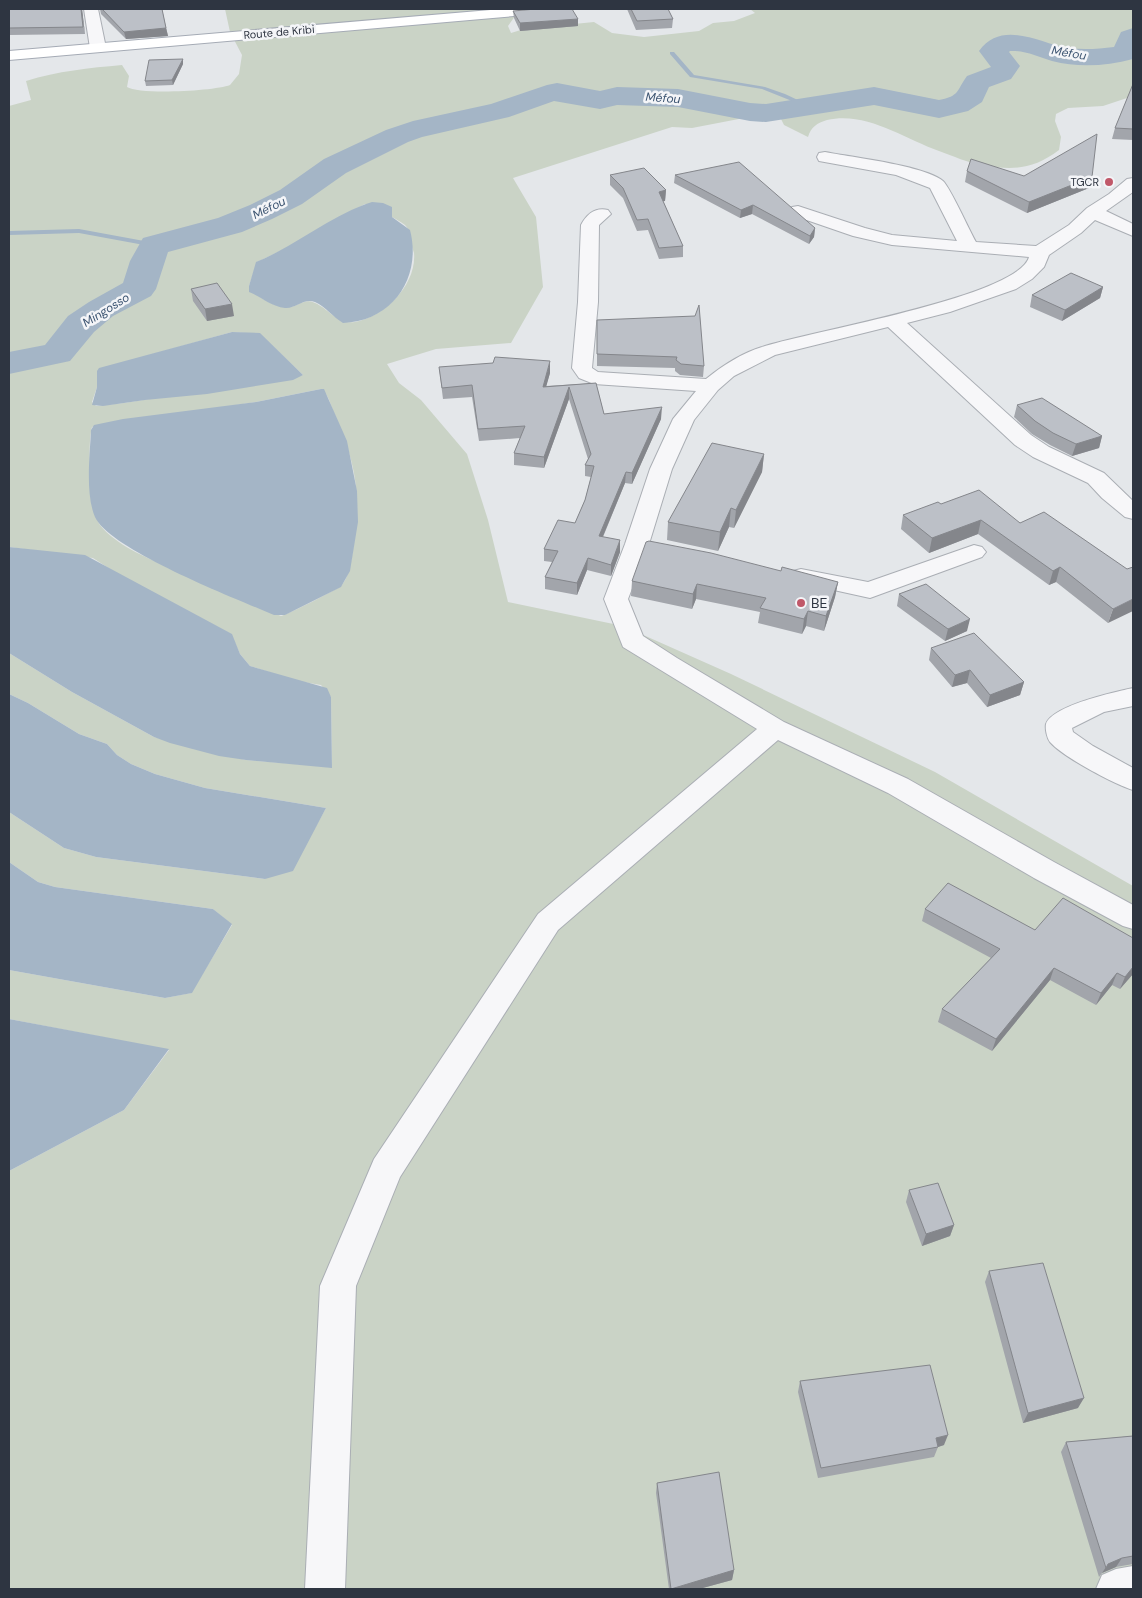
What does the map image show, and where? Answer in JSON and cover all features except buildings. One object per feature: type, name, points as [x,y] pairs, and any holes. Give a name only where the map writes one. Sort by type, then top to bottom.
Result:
[{"type":"main road","name":"Route de Kribi","points":[[9,56],[549,9]]},
{"type":"street","points":[[91,9],[98,48]]},
{"type":"street","points":[[825,157],[912,174],[937,185],[969,247]]},
{"type":"street","points":[[798,210],[859,232],[892,240],[1040,252],[1075,229],[1093,212],[1115,198],[1133,183]]},
{"type":"street","points":[[1093,212],[1133,231]]},
{"type":"street","points":[[602,214],[594,218],[590,225],[588,302],[582,368],[586,374],[594,378],[711,386]]},
{"type":"street","points":[[1040,252],[1037,263],[1025,275],[1009,285],[942,308],[768,351],[727,372],[711,386],[684,418],[661,469],[647,546],[616,599],[632,641],[775,728],[898,786],[1044,870],[1133,918]]},
{"type":"street","points":[[892,320],[1023,440],[1041,452],[1096,478],[1110,493],[1133,512]]},
{"type":"street","points":[[783,573],[870,590],[974,552]]},
{"type":"street","points":[[1133,697],[1101,703],[1076,712],[1059,725],[1060,736],[1084,753],[1133,780]]},
{"type":"street","points":[[325,1589],[338,1286],[386,1169],[548,922],[775,728]]},
{"type":"street","points":[[1116,1589],[1133,1586]]},
{"type":"shaded area","points":[[225,9],[520,9],[508,26],[511,33],[524,29],[594,22],[612,33],[644,37],[699,31],[713,23],[734,21],[755,13],[750,9],[1133,9],[1133,96],[1103,106],[1068,108],[1056,114],[1055,121],[1061,137],[1059,150],[1032,165],[1004,168],[972,163],[925,146],[884,127],[856,119],[842,118],[823,121],[813,128],[808,137],[784,125],[780,117],[744,118],[692,128],[672,127],[513,178],[536,217],[543,287],[511,343],[436,349],[387,364],[399,383],[421,400],[467,454],[488,520],[508,602],[623,626],[731,674],[935,772],[1133,886],[1133,1589],[9,1589],[9,1171],[124,1110],[169,1050],[9,1019],[9,970],[165,998],[191,993],[232,925],[213,909],[55,887],[38,882],[9,862],[9,812],[64,848],[96,857],[265,879],[315,828],[326,808],[205,788],[155,774],[131,764],[117,755],[107,744],[79,734],[28,703],[9,694],[9,653],[72,692],[154,737],[246,760],[332,767],[331,697],[321,685],[297,681],[250,666],[240,654],[231,634],[116,573],[93,558],[9,547],[9,106],[31,100],[26,81],[62,72],[110,66],[122,65],[129,76],[127,87],[146,91],[209,89],[230,85],[239,74],[242,55],[230,32]],"holes":[[[365,204],[392,208],[392,217],[408,229],[414,253],[414,265],[404,288],[396,298],[377,314],[366,319],[349,322],[339,319],[311,301],[291,307],[281,306],[271,303],[249,291],[257,262],[298,242]],[[232,332],[260,334],[303,375],[96,406],[92,402],[97,387],[139,358]],[[321,389],[328,398],[348,449],[357,496],[356,530],[351,563],[345,581],[332,591],[281,616],[238,599],[141,555],[114,539],[100,525],[94,506],[90,477],[90,436],[92,427],[256,402]]]},
{"type":"water","points":[[372,202],[383,203],[392,207],[392,217],[410,230],[413,247],[412,264],[408,279],[390,305],[377,314],[361,320],[343,323],[315,302],[307,301],[285,308],[249,292],[256,262],[285,248],[328,222]]},
{"type":"water","points":[[232,332],[260,333],[303,375],[293,380],[207,394],[103,406],[92,405],[97,387],[97,371],[99,368]]},
{"type":"water","points":[[324,389],[347,441],[357,491],[358,522],[350,571],[341,587],[285,615],[274,615],[205,586],[148,558],[105,530],[95,517],[89,486],[91,430],[94,425],[123,419],[256,402]]},
{"type":"water","points":[[9,547],[85,555],[232,634],[240,654],[250,666],[327,688],[331,697],[332,768],[219,756],[170,743],[154,737],[72,692],[9,653]]},
{"type":"water","points":[[9,694],[28,703],[79,734],[107,744],[117,755],[131,764],[155,774],[205,788],[326,808],[293,871],[265,879],[96,857],[64,848],[9,812]]},
{"type":"water","points":[[9,862],[38,882],[55,887],[213,909],[232,924],[192,993],[165,998],[9,970]]},
{"type":"water","points":[[9,1019],[169,1049],[124,1110],[9,1171]]},
{"type":"waterway","name":"Méfou","points":[[9,363],[57,353],[81,324],[101,309],[139,289],[147,261],[155,245],[230,225],[261,212],[291,197],[335,166],[413,130],[499,111],[557,92],[600,100],[617,96],[678,98],[750,112],[766,113],[874,96],[939,109],[958,105],[972,96],[977,82],[1001,73],[1006,66],[993,51],[1001,45],[1010,42],[1029,44],[1068,56],[1097,57],[1126,53],[1133,36]]},
{"type":"waterway","points":[[672,53],[692,76],[763,88],[799,102]]},
{"type":"waterway","points":[[9,233],[79,231],[155,245]]},
{"type":"place","name":"TGCR","points":[[1109,182]]},
{"type":"place","name":"BE","points":[[801,603]]},
{"type":"water label","name":"Mingosso","points":[[106,310]]}]
